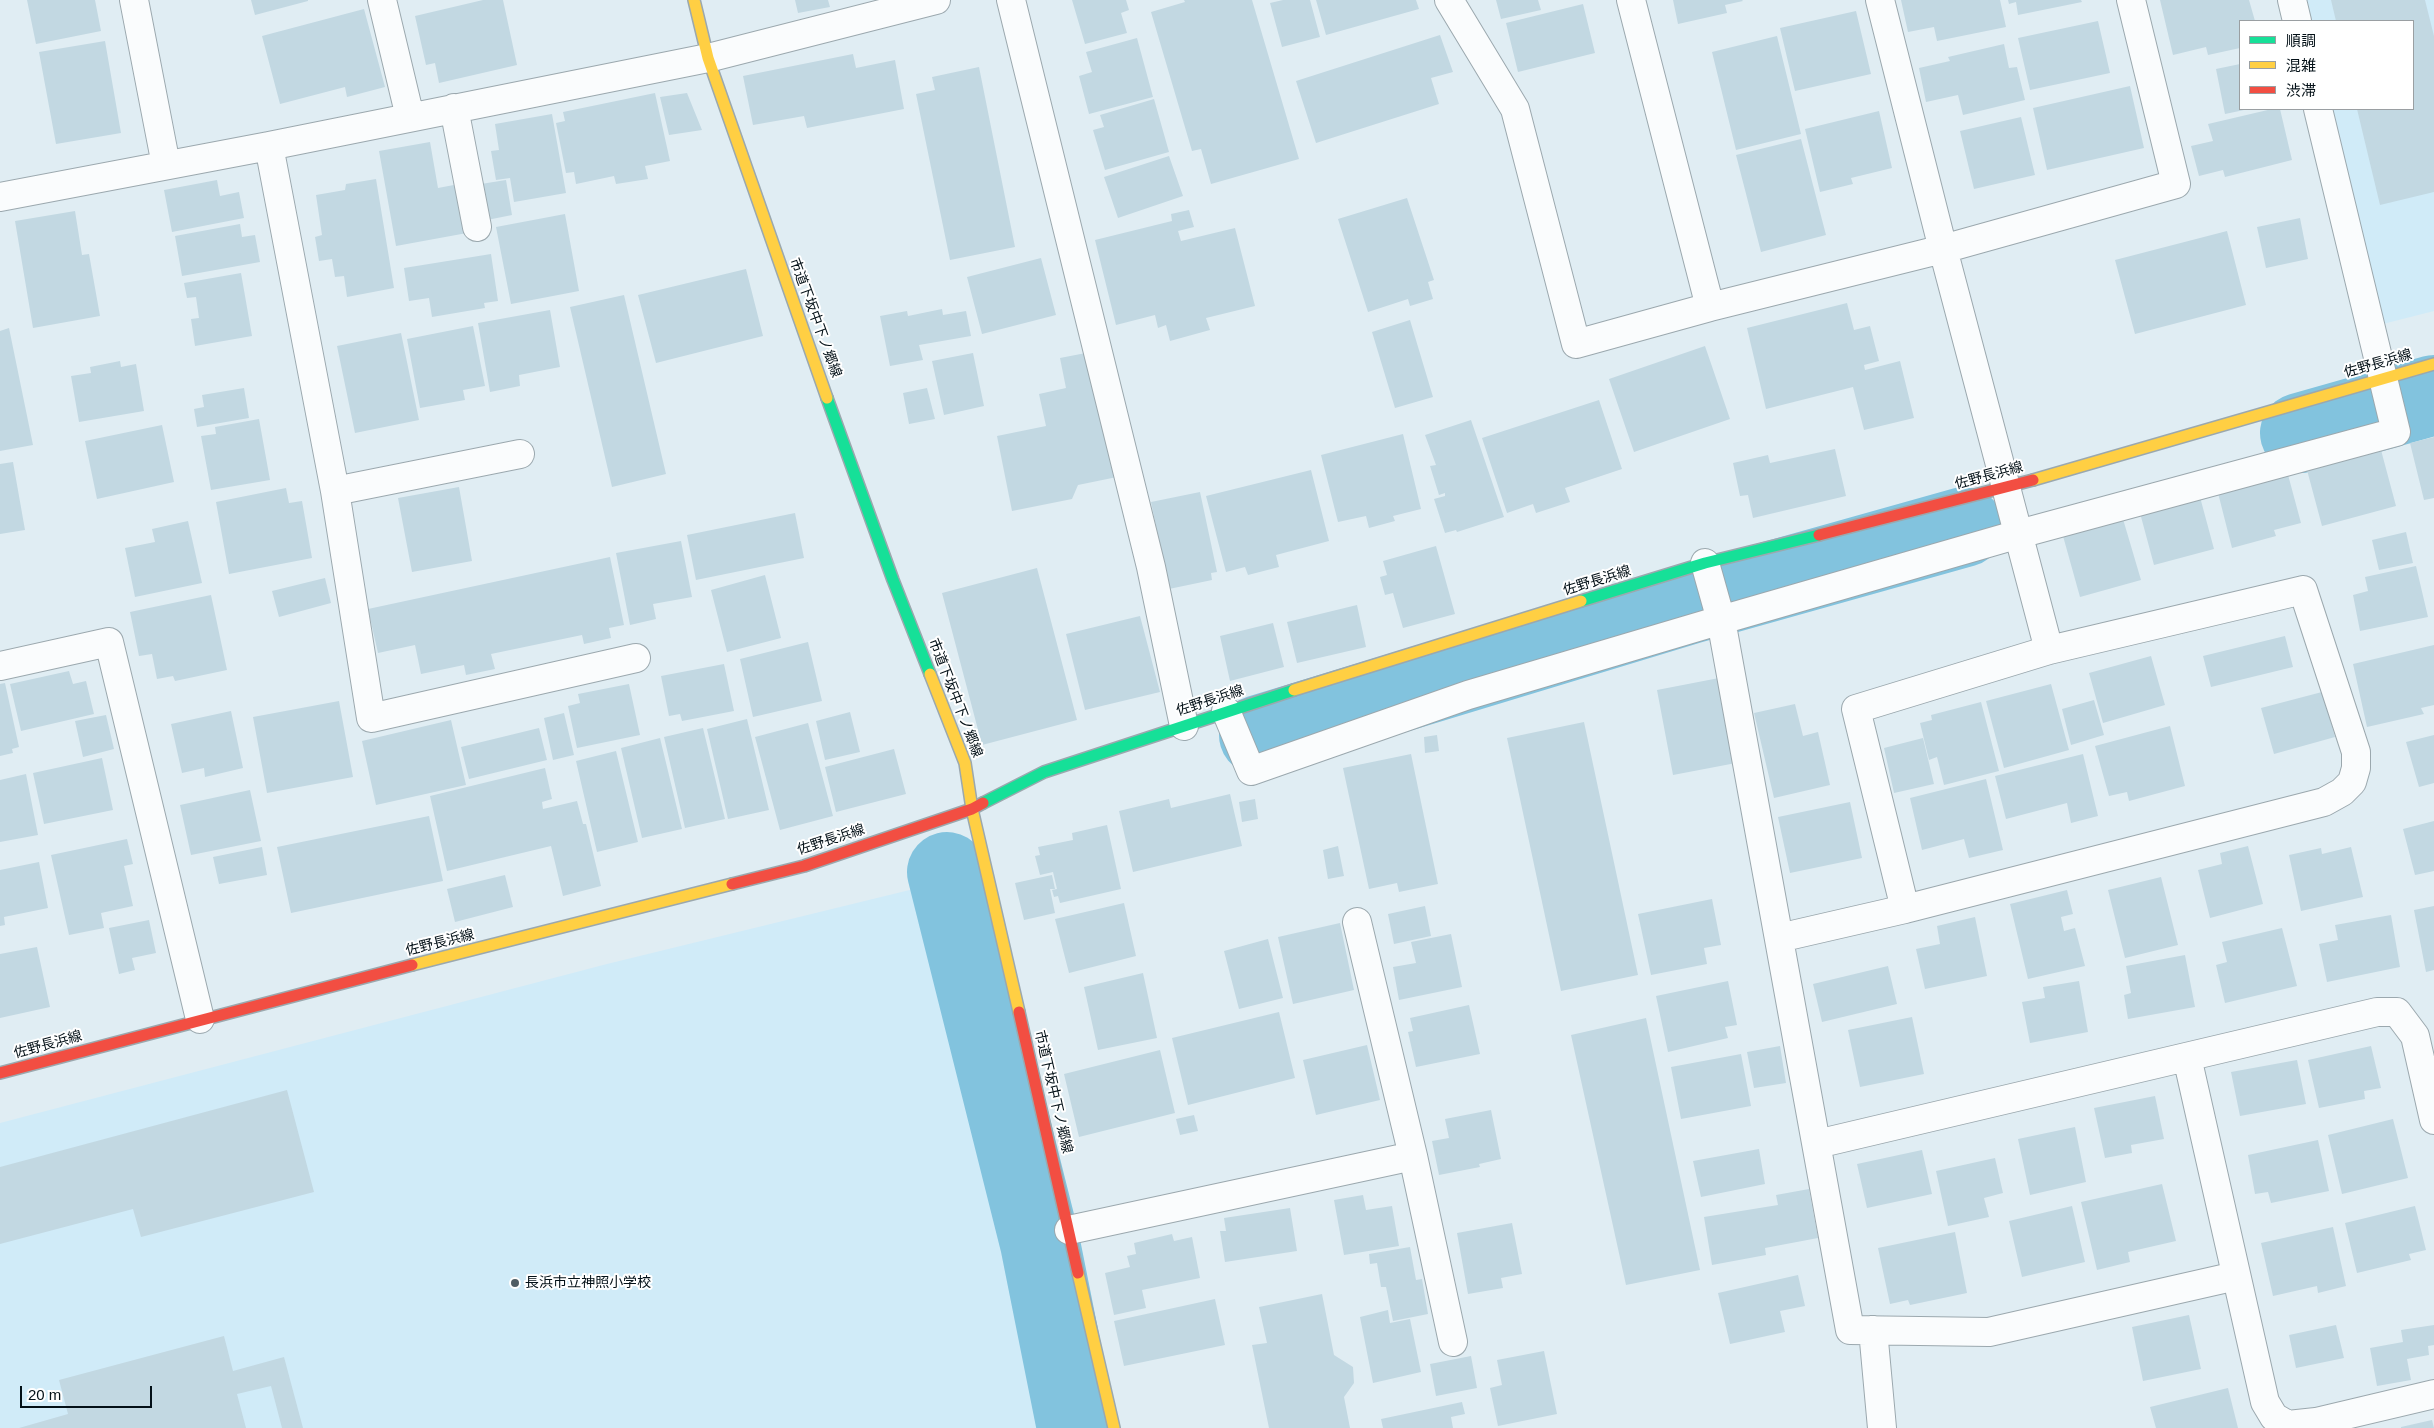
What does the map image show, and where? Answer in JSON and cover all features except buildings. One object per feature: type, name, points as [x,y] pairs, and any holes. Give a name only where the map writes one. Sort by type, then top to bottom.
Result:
[{"type":"main road","name":"市道下坂中下ノ郷線","points":[[694,0],[708,58],[893,580],[965,763],[972,809],[1114,1428]]},
{"type":"main road","name":"佐野長浜線","points":[[0,1073],[200,1019],[804,866],[972,809],[1044,772],[1184,726],[1230,719],[1707,572],[2007,488],[2388,400],[2434,364]]},
{"type":"street","points":[[134,0],[166,165]]},
{"type":"street","points":[[382,0],[410,117]]},
{"type":"street","points":[[0,196],[269,146],[708,58],[936,0]]},
{"type":"street","points":[[1011,0],[1151,567],[1184,726]]},
{"type":"street","points":[[1448,0],[1515,109],[1576,344],[1710,307],[1943,249],[2176,184],[2131,0]]},
{"type":"street","points":[[1631,0],[1710,307]]},
{"type":"street","points":[[1880,0],[1943,249],[2049,650]]},
{"type":"street","points":[[2292,0],[2297,20]]},
{"type":"street","points":[[454,108],[477,227]]},
{"type":"street","points":[[1230,719],[1251,771],[1468,695],[1720,614],[2396,432],[2318,110]]},
{"type":"street","points":[[269,146],[335,491],[371,718],[636,658]]},
{"type":"street","points":[[335,491],[520,454]]},
{"type":"street","points":[[1707,572],[1720,614],[1850,1330],[1989,1332],[2236,1276]]},
{"type":"street","points":[[1779,938],[1905,908],[2324,802],[2342,792],[2352,782],[2356,768],[2356,752],[2303,590],[2049,650],[1856,709],[1905,908]]},
{"type":"street","points":[[0,666],[109,642],[200,1019]]},
{"type":"street","points":[[1356,922],[1413,1156],[1453,1342]]},
{"type":"street","points":[[1817,1144],[2377,1012],[2397,1012],[2415,1036],[2434,1120]]},
{"type":"street","points":[[2187,1057],[2264,1402],[2274,1416],[2288,1425],[2316,1422],[2434,1394]]},
{"type":"street","points":[[1069,1230],[1413,1156]]},
{"type":"street","points":[[1873,1330],[1882,1428]]},
{"type":"shaded area","points":[[2303,0],[2434,0],[2434,311],[2379,325],[2328,110],[2414,110],[2414,20],[2308,20]]},
{"type":"shaded area","name":"長浜市立神照小学校","points":[[926,886],[997,1137],[1064,1428],[0,1428],[0,1123],[607,964]]},
{"type":"waterway","points":[[2300,433],[2434,395]]},
{"type":"waterway","points":[[1259,735],[1690,604],[1964,527]]},
{"type":"waterway","points":[[947,872],[1040,1243],[1077,1428]]},
{"type":"traffic: fast","points":[[827,398],[893,580],[930,674]]},
{"type":"traffic: fast","points":[[1581,601],[1705,563],[1819,535]]},
{"type":"traffic: fast","points":[[983,803],[1044,772],[1294,690]]},
{"type":"traffic: slow","points":[[694,0],[708,58],[827,398]]},
{"type":"traffic: slow","points":[[2033,480],[2434,364]]},
{"type":"traffic: slow","points":[[1294,690],[1581,601]]},
{"type":"traffic: slow","points":[[930,674],[965,763],[972,809],[1019,1012]]},
{"type":"traffic: slow","points":[[412,965],[732,884]]},
{"type":"traffic: slow","points":[[1078,1273],[1114,1428]]},
{"type":"traffic: jam","points":[[1819,535],[2033,480]]},
{"type":"traffic: jam","points":[[732,884],[804,866],[972,809],[983,803]]},
{"type":"traffic: jam","points":[[0,1073],[412,965]]},
{"type":"traffic: jam","points":[[1019,1012],[1078,1273]]},
{"type":"place","name":"長浜市立神照小学校","points":[[515,1283]]}]
